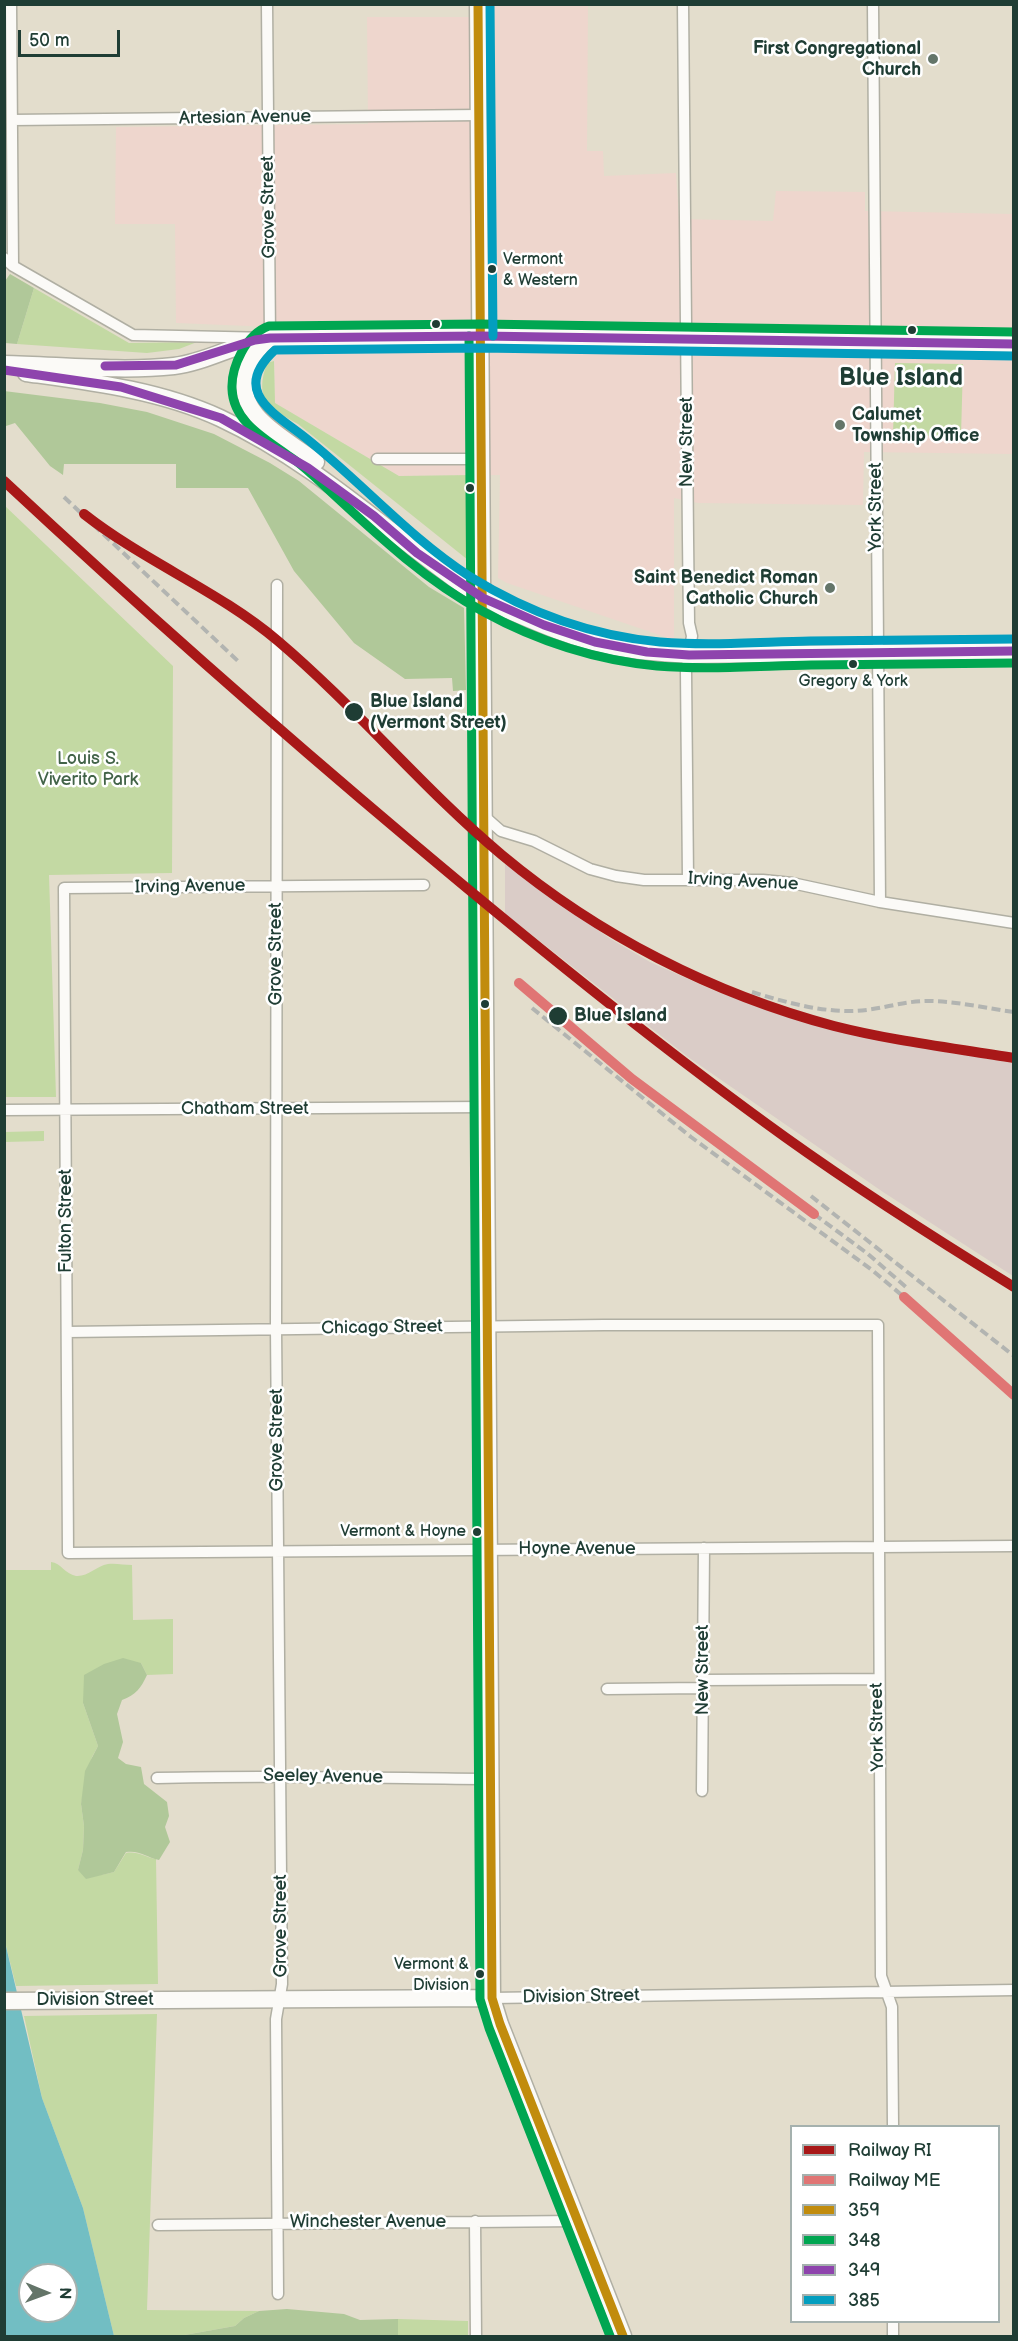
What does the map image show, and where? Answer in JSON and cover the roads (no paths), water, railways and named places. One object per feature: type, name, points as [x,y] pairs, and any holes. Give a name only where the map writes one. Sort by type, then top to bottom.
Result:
[{"type":"street","points":[[11,4],[13,266]]},
{"type":"street","name":"Grove Street","points":[[267,4],[270,338]]},
{"type":"street","points":[[478,4],[492,1998],[500,2024],[623,2337]]},
{"type":"street","name":"New Street","points":[[683,4],[689,623],[692,636],[687,672],[688,879]]},
{"type":"street","name":"York Street","points":[[873,4],[876,652],[880,902]]},
{"type":"street","name":"Artesian Avenue","points":[[12,120],[479,115]]},
{"type":"street","points":[[4,258],[13,266],[133,335],[270,338],[481,336],[1014,344]]},
{"type":"street","points":[[10,367],[176,365],[255,340],[270,338]]},
{"type":"street","points":[[270,338],[259,347],[249,362],[244,379],[245,397],[250,409],[264,424],[329,473],[417,553],[464,586],[507,610],[574,636],[609,646],[689,655],[1014,651]]},
{"type":"street","points":[[10,367],[121,387],[221,418],[308,468],[374,516]]},
{"type":"street","points":[[377,459],[481,459]]},
{"type":"street","name":"Grove Street","points":[[277,585],[276,1329],[282,1984],[276,2014],[278,2294]]},
{"type":"street","name":"Irving Avenue","points":[[484,816],[501,831],[534,841],[590,869],[616,876],[644,880],[688,879],[792,883],[880,902],[1014,923]]},
{"type":"street","name":"Irving Avenue","points":[[64,888],[424,885]]},
{"type":"street","name":"Fulton Street","points":[[64,888],[68,1553]]},
{"type":"street","name":"Chatham Street","points":[[4,1110],[486,1107]]},
{"type":"street","name":"York Street","points":[[878,1324],[881,1976],[892,2007],[893,2125]]},
{"type":"street","name":"Chicago Street","points":[[67,1332],[487,1326],[878,1324]]},
{"type":"street","name":"Hoyne Avenue","points":[[68,1553],[1014,1546]]},
{"type":"street","name":"New Street","points":[[702,1791],[704,1548]]},
{"type":"street","points":[[607,1689],[878,1679]]},
{"type":"street","name":"Seeley Avenue","points":[[157,1778],[280,1776],[490,1779]]},
{"type":"street","name":"Division Street","points":[[4,2001],[492,1998],[1014,1990]]},
{"type":"street","points":[[475,2221],[476,2337]]},
{"type":"street","name":"Winchester Avenue","points":[[158,2225],[578,2221]]},
{"type":"water","points":[[4,1938],[42,2098],[83,2208],[114,2336],[5,2336]]},
{"type":"railway","points":[[64,497],[239,662]]},
{"type":"railway","points":[[752,992],[802,1006],[828,1010],[855,1011],[909,1002],[938,1001],[1014,1012]]},
{"type":"railway","points":[[532,1008],[691,1137],[872,1270],[904,1297]]},
{"type":"railway","points":[[811,1196],[1014,1356]]},
{"type":"railway","points":[[814,1214],[868,1254],[906,1287]]},
{"type":"rail line","name":"RI","points":[[4,481],[156,620],[309,755],[596,994],[690,1067],[813,1157],[1014,1287]]},
{"type":"rail line","name":"RI","points":[[84,514],[132,547],[231,607],[278,641],[335,693],[473,830],[539,884],[617,936],[701,979],[789,1013],[879,1036],[1014,1058]]},
{"type":"rail line","name":"ME","points":[[519,983],[632,1079],[814,1214]]},
{"type":"rail line","name":"ME","points":[[904,1297],[1014,1395]]},
{"type":"place","name":"First Congregational Church","points":[[933,59]]},
{"type":"place","name":"Vermont & Western","points":[[492,269]]},
{"type":"place","name":"Calumet Township Office","points":[[840,425]]},
{"type":"place","name":"Saint Benedict Roman Catholic Church","points":[[830,588]]},
{"type":"place","name":"Gregory & York","points":[[853,664]]},
{"type":"place","name":"Blue Island (Vermont Street)","points":[[354,712]]},
{"type":"place","name":"Blue Island","points":[[558,1016]]},
{"type":"place","name":"Vermont & Hoyne","points":[[477,1532]]},
{"type":"place","name":"Vermont & Division","points":[[480,1974]]},
{"type":"district","name":"Blue Island","points":[[901,379]]},
{"type":"park label","name":"Louis S. Viverito Park","points":[[88,769]]}]
